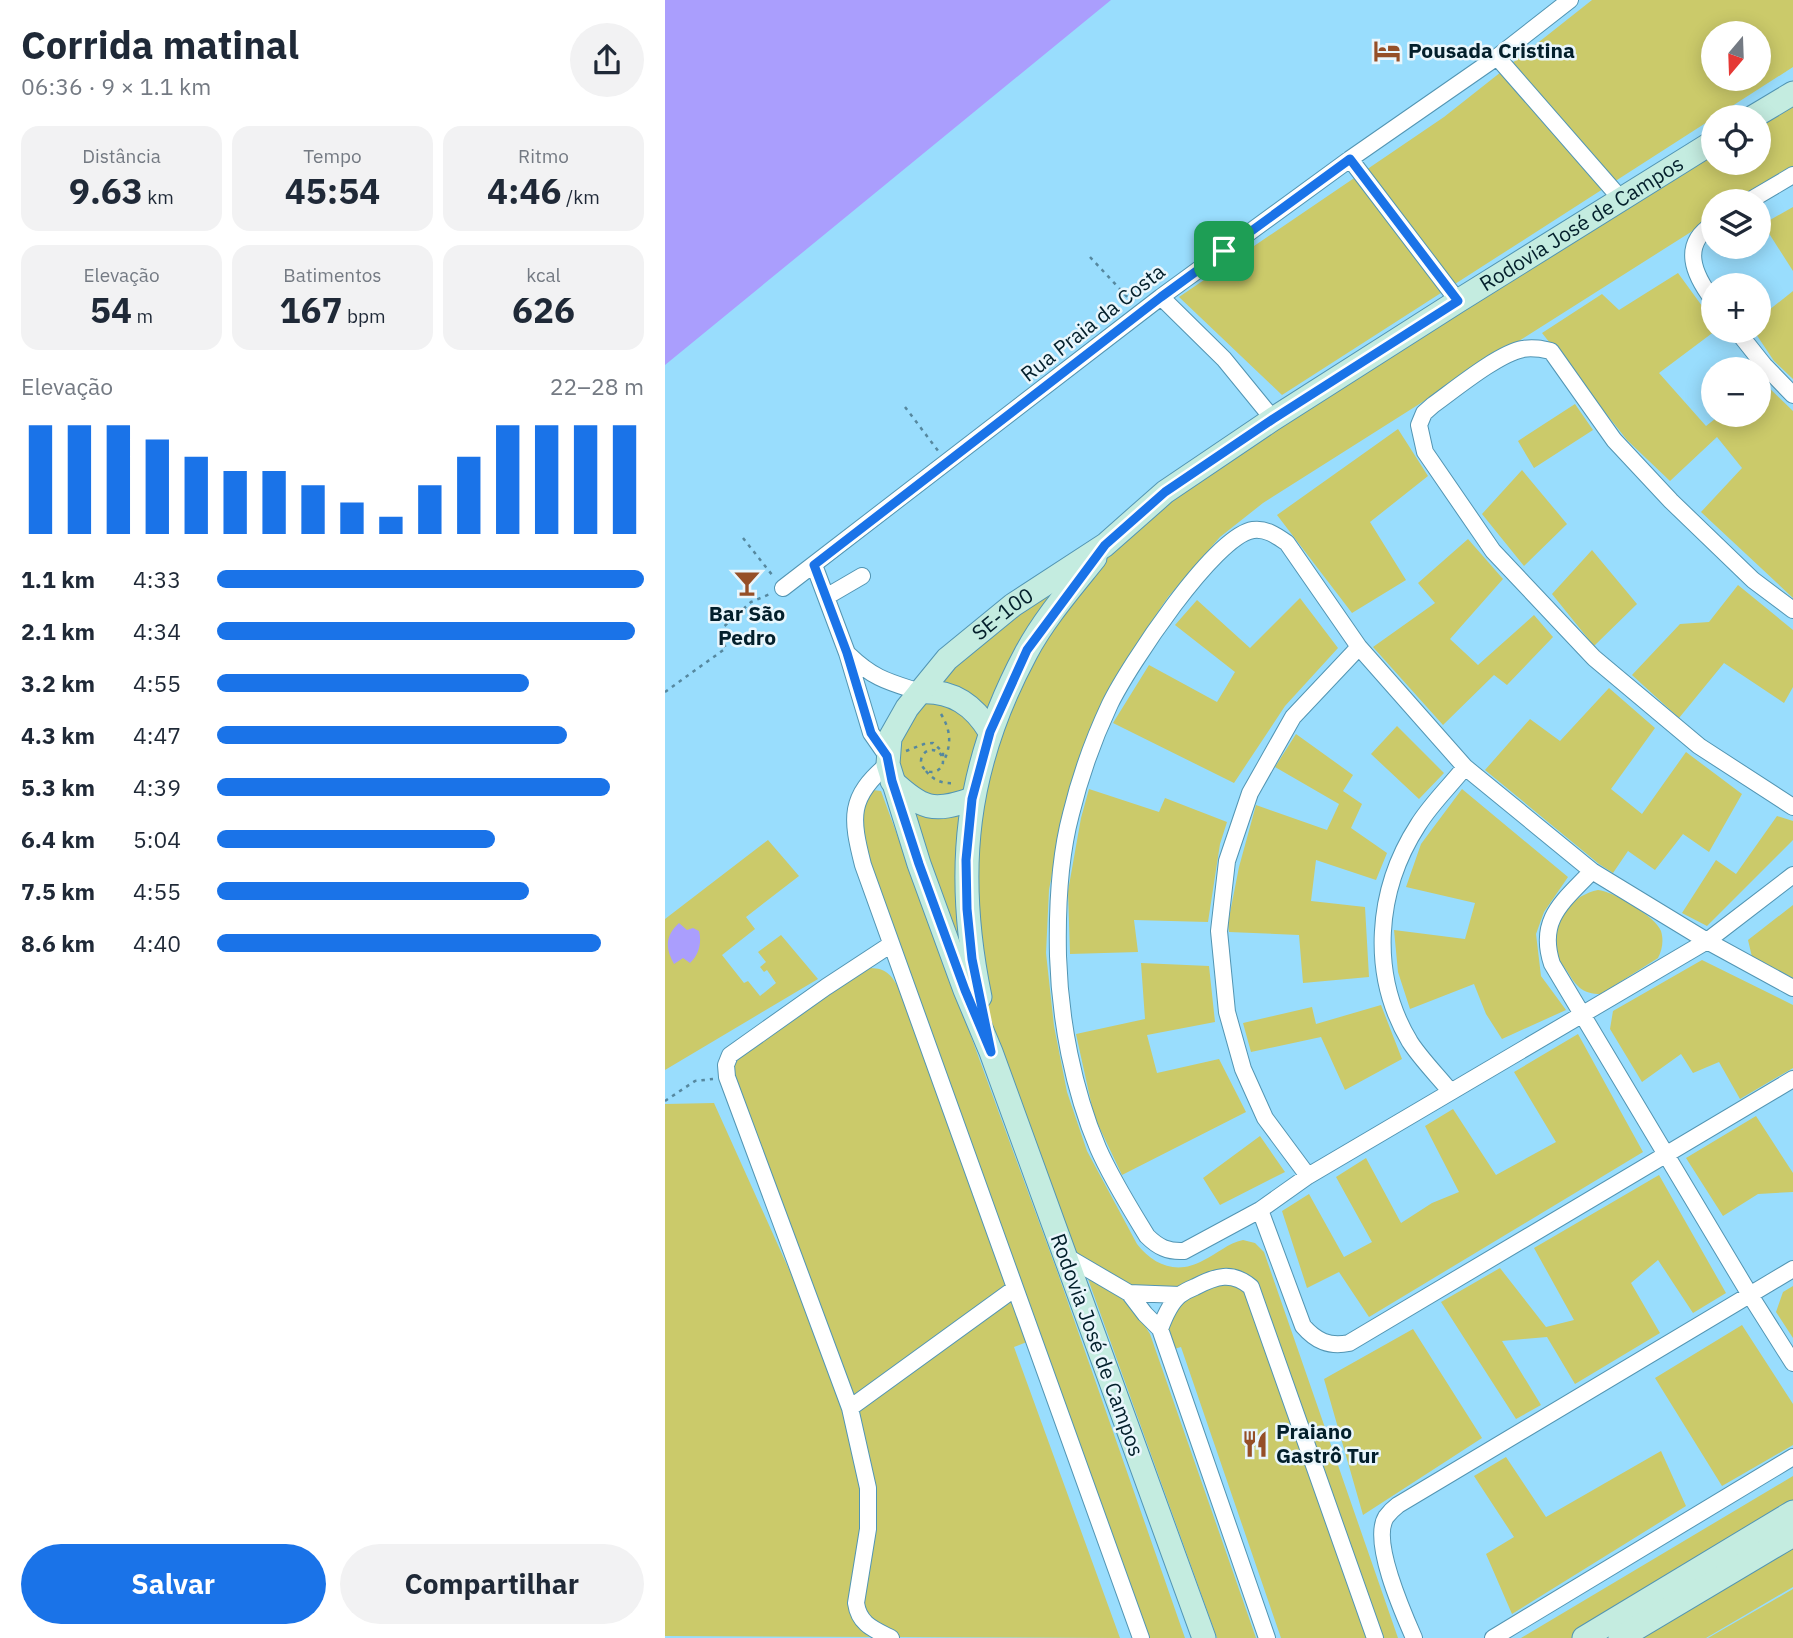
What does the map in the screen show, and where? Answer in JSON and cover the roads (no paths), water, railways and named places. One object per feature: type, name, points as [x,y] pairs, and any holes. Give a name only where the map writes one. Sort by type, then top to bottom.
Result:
[{"type":"main road","points":[[1771,106],[1793,93]]},
{"type":"main road","name":"Rodovia José de Campos","points":[[1105,545],[1165,492],[1273,419],[1701,149]]},
{"type":"main road","name":"SE-100","points":[[889,767],[890,738],[907,708],[947,659],[1013,605],[1105,545]]},
{"type":"main road","name":"SE-100","points":[[991,1052],[972,959],[967,909],[966,860],[972,799],[990,732],[1027,650],[1105,545]]},
{"type":"main road","points":[[918,695],[935,691],[954,696],[971,706],[990,732]]},
{"type":"main road","points":[[889,767],[913,800],[929,806],[945,807],[972,799]]},
{"type":"main road","points":[[889,767],[919,864],[965,990],[991,1052]]},
{"type":"main road","name":"Rodovia José de Campos","points":[[991,1052],[1204,1638]]},
{"type":"main road","points":[[1584,1638],[1793,1513]]},
{"type":"main road","points":[[1620,1638],[1793,1535]]},
{"type":"street","name":"Rua Praia da Costa","points":[[783,589],[1161,297],[1350,159],[1497,57],[1570,0]]},
{"type":"street","points":[[1497,57],[1621,199]]},
{"type":"street","points":[[1350,159],[1458,301]]},
{"type":"street","points":[[1769,189],[1793,175]]},
{"type":"street","points":[[1701,234],[1693,251],[1694,269],[1701,280]]},
{"type":"street","points":[[1161,297],[1224,359],[1273,419]]},
{"type":"street","points":[[1747,343],[1793,395]]},
{"type":"street","points":[[1793,610],[1753,580],[1671,501],[1614,440],[1551,351],[1521,349],[1503,357],[1424,413],[1419,425],[1425,452],[1493,551],[1594,658],[1699,746],[1793,807]]},
{"type":"street","points":[[1793,876],[1706,941],[1308,1176],[1260,1210],[1184,1251],[1157,1247],[1147,1236],[1098,1148],[1078,1090],[1066,1037],[1058,958],[1060,882],[1070,816],[1091,750],[1111,703],[1143,649],[1185,592],[1232,540],[1255,530],[1272,532],[1287,543],[1359,648],[1465,767],[1592,871],[1706,941],[1793,988]]},
{"type":"street","points":[[814,565],[847,653],[871,733],[889,767],[871,778],[857,803],[855,836],[863,865],[1141,1638]]},
{"type":"street","points":[[826,597],[862,576]]},
{"type":"street","points":[[1308,1176],[1265,1118],[1243,1069],[1227,1012],[1219,931],[1227,861],[1250,793],[1293,717],[1359,648]]},
{"type":"street","points":[[847,653],[865,671],[918,695]]},
{"type":"street","points":[[1450,1091],[1410,1042],[1387,990],[1381,940],[1386,898],[1400,857],[1419,823],[1465,767]]},
{"type":"street","points":[[1592,871],[1551,919],[1546,935],[1546,948],[1552,964],[1793,1363]]},
{"type":"street","points":[[890,945],[730,1055],[726,1065],[727,1077],[850,1408],[867,1488],[869,1529],[856,1603],[857,1613],[862,1621],[891,1638]]},
{"type":"street","points":[[1260,1210],[1303,1326],[1313,1337],[1326,1344],[1349,1343],[1793,1079]]},
{"type":"street","points":[[1065,1255],[1129,1293],[1160,1329],[1267,1638]]},
{"type":"street","points":[[1414,1638],[1382,1553],[1381,1535],[1386,1518],[1398,1505],[1793,1269]]},
{"type":"street","points":[[1129,1293],[1179,1295],[1217,1276],[1231,1276],[1251,1287],[1375,1638]]},
{"type":"street","points":[[850,1408],[1014,1289]]},
{"type":"street","points":[[1160,1329],[1179,1295]]},
{"type":"street","points":[[1493,1638],[1793,1457]]},
{"type":"place","name":"Pousada Cristina","points":[[1387,51]]},
{"type":"place","name":"Bar São Pedro","points":[[747,583]]},
{"type":"place","name":"Praiano Gastrô Tur","points":[[1255,1444]]}]
